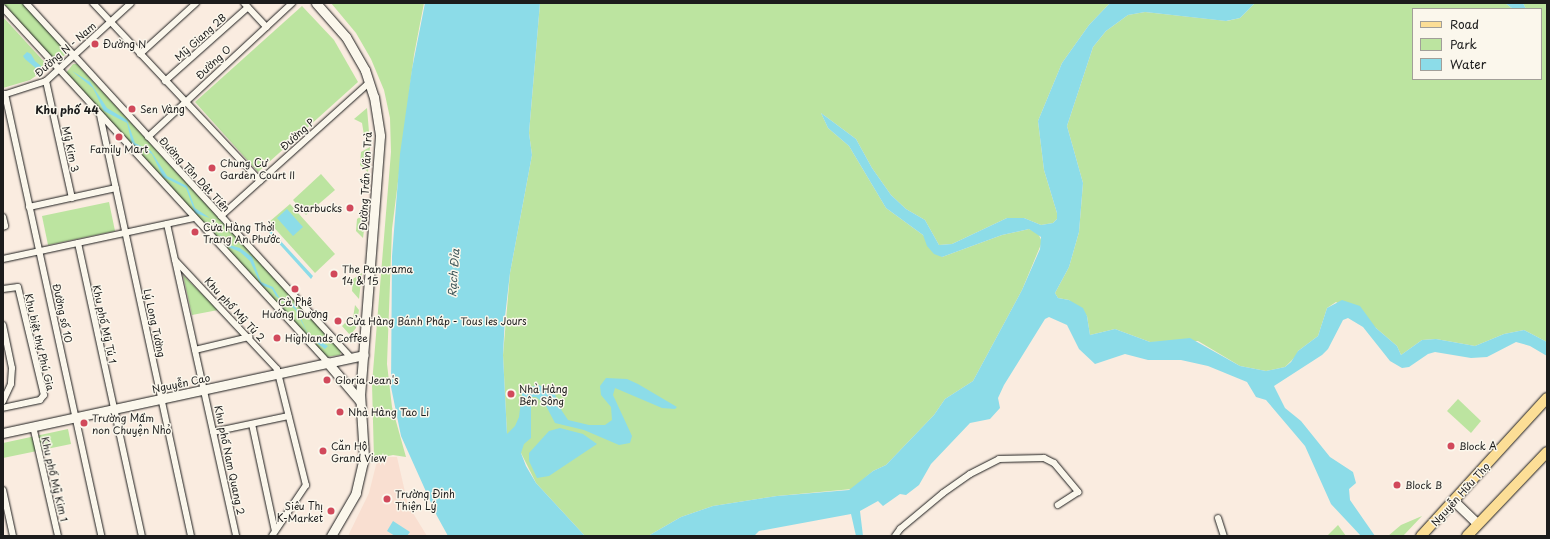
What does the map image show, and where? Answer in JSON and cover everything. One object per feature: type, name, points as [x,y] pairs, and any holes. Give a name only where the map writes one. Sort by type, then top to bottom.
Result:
[{"type":"main road","name":"Đường Trần Văn Trà","points":[[316,3],[346,37],[370,82],[378,117],[380,145],[360,401],[364,442],[361,476],[352,501],[331,536]]},
{"type":"main road","name":"Nguyễn Cao","points":[[3,433],[364,355]]},
{"type":"main road","points":[[327,362],[360,401]]},
{"type":"main road","name":"Nguyễn Hữu Thọ","points":[[1421,536],[1547,398]]},
{"type":"main road","points":[[1467,536],[1477,523],[1547,452]]},
{"type":"main road","points":[[1454,501],[1477,523]]},
{"type":"street","name":"Đường Tôn Dật Tiên","points":[[26,3],[350,357]]},
{"type":"street","points":[[93,3],[165,81],[186,100],[260,181]]},
{"type":"street","name":"Đường N - Nam","points":[[4,94],[46,81],[131,3]]},
{"type":"street","points":[[140,54],[196,3]]},
{"type":"street","name":"Đường O","points":[[148,137],[292,3]]},
{"type":"street","points":[[246,5],[266,27]]},
{"type":"street","name":"Mỹ Giang 2B","points":[[165,81],[246,5]]},
{"type":"street","points":[[3,8],[327,362]]},
{"type":"street","name":"Mỹ Kim 3","points":[[46,81],[72,198]]},
{"type":"street","name":"Đường P","points":[[221,216],[370,82]]},
{"type":"street","name":"Đường số 10","points":[[4,94],[101,536]]},
{"type":"street","name":"Lý Long Tường","points":[[100,115],[191,536]]},
{"type":"street","points":[[29,207],[116,188]]},
{"type":"street","points":[[3,217],[5,226],[3,227]]},
{"type":"street","points":[[3,259],[194,218]]},
{"type":"street","name":"Khu phố Mỹ Tú 2","points":[[167,224],[204,389]]},
{"type":"street","name":"Khu phố Mỹ Tú 1","points":[[78,243],[113,409],[142,536]]},
{"type":"street","name":"Khu phố Mỹ Tú 2","points":[[176,260],[249,337],[278,373]]},
{"type":"street","name":"Khu biệt thự Phú Gia","points":[[3,289],[18,287],[44,395],[40,400],[3,408]]},
{"type":"street","points":[[3,325],[12,368],[11,384],[3,401]]},
{"type":"street","points":[[195,350],[249,337]]},
{"type":"street","points":[[274,534],[306,485],[278,373]]},
{"type":"street","name":"Khu phố Nam Quang 2","points":[[204,389],[236,536]]},
{"type":"street","points":[[213,432],[288,416]]},
{"type":"street","points":[[252,424],[274,534]]},
{"type":"street","name":"Khu phố Mỹ Kim 1","points":[[33,426],[58,536]]},
{"type":"street","points":[[895,536],[900,529],[943,493],[970,474],[999,459],[1044,458],[1054,463],[1078,492],[1058,505]]},
{"type":"street","points":[[3,490],[13,536]]},
{"type":"street","points":[[1218,518],[1224,536]]},
{"type":"shaded area","name":"Trường Đinh Thiện Lý","points":[[378,457],[397,457],[408,505],[427,536],[348,536],[369,493]]},
{"type":"green space","points":[[3,3],[24,3],[66,50],[66,54],[58,61],[53,60]]},
{"type":"green space","points":[[331,3],[424,3],[414,55],[392,229],[387,364],[392,407],[406,457],[393,455],[374,459],[372,384],[391,152],[390,118],[384,90],[371,59],[356,33]]},
{"type":"green space","points":[[540,3],[1110,3],[1089,25],[1062,63],[1038,121],[1044,170],[1057,213],[1057,219],[1053,223],[1041,225],[1024,218],[1007,218],[952,244],[939,245],[925,220],[906,209],[891,195],[872,168],[856,139],[821,113],[828,128],[849,146],[886,208],[923,235],[942,257],[1002,235],[1029,229],[1038,233],[1042,242],[1022,290],[973,381],[945,399],[934,415],[886,465],[873,471],[852,489],[777,496],[713,506],[681,517],[648,536],[585,536],[536,483],[521,453],[507,434],[503,355],[510,273],[532,155],[529,133]]},
{"type":"green space","points":[[1255,3],[1505,3],[1512,8],[1412,8],[1412,80],[1542,80],[1542,8],[1526,8],[1523,3],[1547,3],[1547,342],[1524,330],[1504,334],[1475,346],[1436,339],[1422,340],[1401,355],[1397,346],[1376,328],[1336,302],[1327,308],[1318,336],[1298,351],[1297,355],[1285,367],[1266,371],[1240,366],[1198,341],[1150,342],[1115,329],[1090,335],[1087,316],[1069,300],[1058,298],[1055,293],[1069,267],[1079,232],[1083,183],[1067,126],[1093,47],[1106,31],[1128,15],[1145,12],[1227,21],[1240,18]]},
{"type":"green space","points":[[302,6],[334,40],[358,82],[258,172],[195,102]]},
{"type":"green space","points":[[3,17],[49,67],[30,80],[3,88]]},
{"type":"green space","points":[[73,64],[77,64],[341,351],[340,355],[326,357],[66,73]]},
{"type":"green space","points":[[367,108],[369,132],[364,135],[362,123],[354,119]]},
{"type":"green space","points":[[370,147],[368,172],[360,165],[361,152]]},
{"type":"green space","points":[[321,174],[335,190],[306,215],[293,200]]},
{"type":"green space","points":[[109,202],[115,231],[48,245],[42,216]]},
{"type":"green space","points":[[290,204],[335,254],[315,273],[269,222]]},
{"type":"green space","points":[[366,213],[363,238],[356,231],[357,219]]},
{"type":"green space","points":[[362,273],[359,299],[352,291],[353,279]]},
{"type":"green space","points":[[183,275],[218,310],[192,315]]},
{"type":"green space","points":[[355,305],[359,310],[356,328],[350,335],[342,326],[347,321],[352,325]]},
{"type":"green space","points":[[1458,399],[1481,421],[1471,433],[1447,411]]},
{"type":"green space","points":[[68,429],[71,444],[3,458],[3,443]]},
{"type":"green space","points":[[1422,516],[1403,536],[1388,536],[1401,525]]},
{"type":"green space","points":[[1338,525],[1346,536],[1327,536]]},
{"type":"water","name":"Rạch Đỉa","points":[[425,3],[540,3],[529,133],[532,155],[510,273],[505,317],[503,355],[507,434],[515,426],[519,417],[522,393],[526,388],[538,385],[553,389],[560,408],[568,420],[589,425],[605,425],[612,420],[611,407],[601,395],[600,386],[606,378],[627,379],[677,407],[675,409],[662,408],[615,388],[613,395],[632,436],[630,443],[619,445],[584,430],[555,423],[545,404],[536,397],[531,397],[531,438],[524,444],[521,453],[526,466],[536,483],[585,536],[448,536],[437,516],[401,436],[391,387],[392,256],[400,154],[412,69]]},
{"type":"water","points":[[1110,3],[1255,3],[1240,18],[1226,21],[1145,12],[1128,15],[1106,31],[1093,47],[1067,126],[1083,183],[1079,232],[1069,267],[1055,293],[1058,298],[1069,300],[1083,308],[1087,316],[1090,335],[1115,329],[1150,342],[1190,338],[1240,366],[1266,371],[1285,367],[1291,362],[1298,351],[1318,336],[1327,308],[1342,300],[1360,306],[1376,328],[1397,346],[1401,355],[1422,340],[1436,339],[1475,346],[1504,334],[1524,330],[1547,342],[1547,356],[1530,346],[1516,342],[1487,357],[1471,358],[1435,352],[1428,354],[1409,367],[1402,368],[1390,361],[1363,327],[1348,318],[1343,320],[1328,349],[1322,355],[1274,386],[1285,408],[1301,421],[1330,457],[1353,472],[1356,483],[1349,489],[1350,500],[1375,536],[1361,536],[1331,504],[1305,446],[1266,400],[1256,397],[1247,382],[1208,366],[1181,360],[1148,360],[1125,354],[1095,364],[1079,349],[1067,325],[1049,317],[1045,319],[1004,385],[998,398],[1000,408],[990,419],[970,423],[931,464],[919,485],[906,495],[900,494],[883,506],[878,501],[860,511],[863,536],[856,536],[851,514],[759,531],[754,536],[648,536],[681,517],[713,506],[777,496],[849,490],[873,471],[886,465],[934,415],[945,399],[973,381],[1022,290],[1040,249],[1041,237],[1029,229],[1002,235],[942,257],[934,254],[927,246],[923,235],[886,208],[849,146],[828,128],[821,113],[856,139],[872,168],[891,195],[906,209],[925,220],[939,245],[952,244],[1007,218],[1024,218],[1041,225],[1053,223],[1057,219],[1057,213],[1044,170],[1038,121],[1062,63],[1089,25]]},
{"type":"water","points":[[1505,3],[1523,3],[1526,8],[1512,8]]},
{"type":"water","points":[[27,52],[31,54],[35,61],[41,66],[38,70],[23,56]]},
{"type":"water","points":[[72,71],[90,82],[107,108],[127,120],[135,143],[151,151],[167,176],[187,186],[195,208],[210,218],[195,213],[186,188],[163,177],[152,154],[132,144],[127,123],[104,111],[93,88]]},
{"type":"water","points":[[287,209],[303,227],[293,236],[277,218]]},
{"type":"water","points":[[266,225],[313,276],[311,279],[264,227]]},
{"type":"water","points":[[218,232],[226,244],[240,248],[252,257],[261,282],[273,287],[279,297],[294,304],[309,336],[328,346],[325,349],[310,338],[295,309],[276,296],[272,289],[261,285],[250,261],[240,252],[226,246]]},
{"type":"water","points":[[560,428],[583,434],[597,444],[549,476],[537,478],[529,461],[529,453],[549,431]]},
{"type":"water","points":[[393,521],[410,532],[407,536],[395,536],[387,531]]},
{"type":"place","name":"Đường N","points":[[95,44]]},
{"type":"place","name":"Sen Vàng","points":[[132,109]]},
{"type":"place","name":"Family Mart","points":[[119,137]]},
{"type":"place","name":"Chung Cư Garden Court II","points":[[212,168]]},
{"type":"place","name":"Starbucks","points":[[350,208]]},
{"type":"place","name":"Cửa Hàng Thời Trang An Phước","points":[[195,232]]},
{"type":"place","name":"The Panorama 14 & 15","points":[[334,274]]},
{"type":"place","name":"Cà Phê Hướng Dương","points":[[295,289]]},
{"type":"place","name":"Cửa Hàng Bánh Pháp - Tous les Jours","points":[[338,321]]},
{"type":"place","name":"Highlands Coffee","points":[[277,338]]},
{"type":"place","name":"Gloria Jean's","points":[[327,380]]},
{"type":"place","name":"Nhà Hàng Bên Sông","points":[[511,394]]},
{"type":"place","name":"Nhà Hàng Tao Li","points":[[340,412]]},
{"type":"place","name":"Trường Mầm non Chuyện Nhỏ","points":[[84,423]]},
{"type":"place","name":"Block A","points":[[1451,446]]},
{"type":"place","name":"Căn Hộ Grand View","points":[[323,451]]},
{"type":"place","name":"Block B","points":[[1397,485]]},
{"type":"place","name":"Trường Đinh Thiện Lý","points":[[387,499]]},
{"type":"place","name":"Siêu Thị K-Market","points":[[331,511]]},
{"type":"district","name":"Khu phố 44","points":[[67,110]]}]
